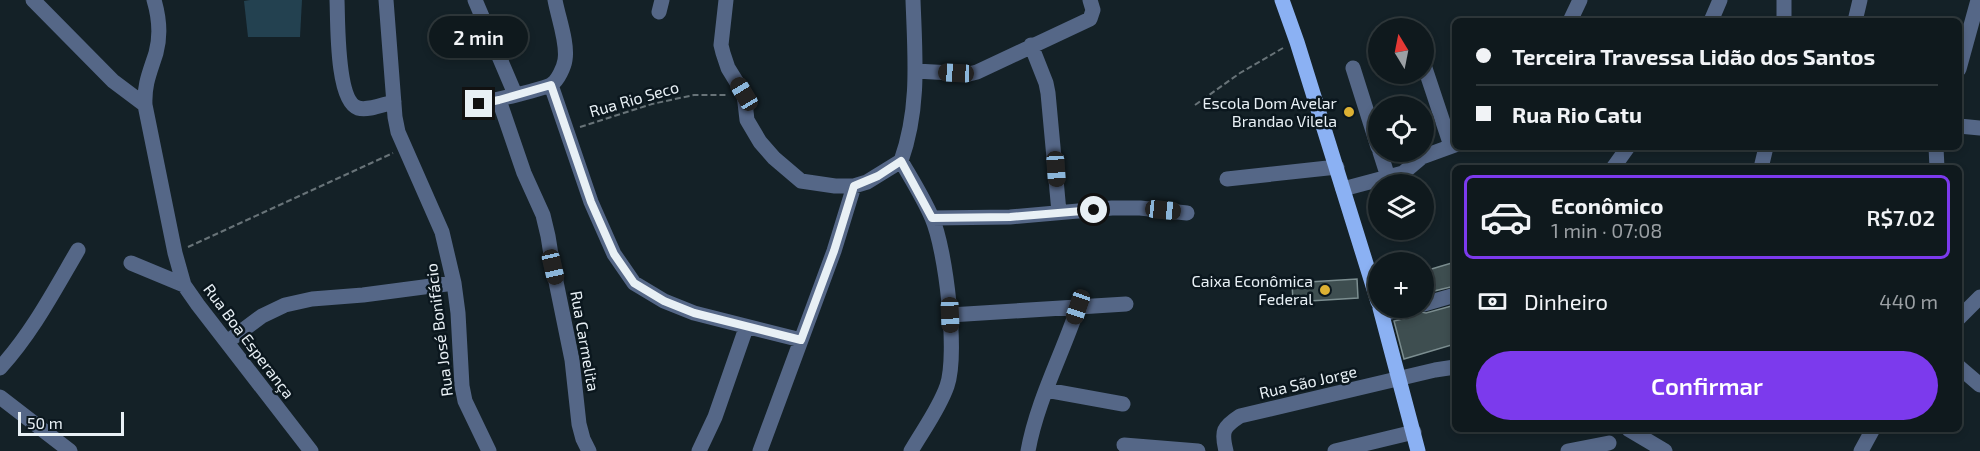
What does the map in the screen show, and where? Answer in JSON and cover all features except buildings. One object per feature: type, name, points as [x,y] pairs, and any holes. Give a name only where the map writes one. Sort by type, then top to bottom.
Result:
[{"type":"main road","points":[[1282,0],[1368,269]]},
{"type":"main road","points":[[1383,318],[1418,451]]},
{"type":"street","points":[[33,0],[105,74],[144,105]]},
{"type":"street","name":"Rua Boa Esperança","points":[[154,0],[158,14],[159,33],[156,51],[144,87],[144,105],[175,253],[184,285],[311,451]]},
{"type":"street","points":[[337,0],[341,69],[345,92],[354,107],[360,109],[394,102]]},
{"type":"street","name":"Rua José Bonifácio","points":[[386,0],[398,132],[442,232],[454,283],[465,401],[489,451]]},
{"type":"street","points":[[474,0],[515,94]]},
{"type":"street","points":[[479,104],[551,85],[566,58],[555,0]]},
{"type":"street","points":[[721,1],[721,45],[728,68],[744,94],[747,120],[760,142],[774,158],[801,181],[854,186],[878,176],[901,161],[909,137],[914,111],[916,71],[913,0]]},
{"type":"street","points":[[916,71],[969,74],[1090,19],[1093,10],[1090,0]]},
{"type":"street","points":[[1571,18],[1580,0]]},
{"type":"street","points":[[1712,18],[1720,0]]},
{"type":"street","points":[[1784,0],[1784,18]]},
{"type":"street","points":[[1856,18],[1860,0]]},
{"type":"street","points":[[1962,65],[1973,50],[1978,0]]},
{"type":"street","points":[[1031,45],[1048,93],[1059,212]]},
{"type":"street","points":[[1353,68],[1368,115]]},
{"type":"street","points":[[1431,84],[1452,142]]},
{"type":"street","points":[[551,85],[591,202],[606,238],[634,283],[664,301],[694,313],[801,340]]},
{"type":"street","name":"Rua Carmelita","points":[[499,100],[549,236],[572,360],[579,424],[583,439],[590,451]]},
{"type":"street","points":[[1962,126],[1980,128]]},
{"type":"street","points":[[1397,174],[1408,170],[1422,157],[1452,145]]},
{"type":"street","points":[[1615,165],[1626,150]]},
{"type":"street","points":[[1762,165],[1765,150]]},
{"type":"street","points":[[901,161],[932,218],[945,262],[950,315],[951,354],[947,387],[911,451]]},
{"type":"street","points":[[1227,179],[1336,167]]},
{"type":"street","points":[[1343,189],[1368,182]]},
{"type":"street","points":[[760,451],[834,251],[854,186]]},
{"type":"street","points":[[932,218],[1010,217],[1140,208],[1187,213]]},
{"type":"street","points":[[0,368],[21,343],[78,250]]},
{"type":"street","points":[[131,263],[184,285]]},
{"type":"street","points":[[227,342],[262,316],[285,305],[312,299],[363,296],[454,283]]},
{"type":"street","points":[[1434,301],[1452,296]]},
{"type":"street","points":[[1962,315],[1980,297]]},
{"type":"street","points":[[950,315],[1125,304]]},
{"type":"street","points":[[1028,451],[1032,428],[1078,307]]},
{"type":"street","points":[[699,451],[715,417],[746,327]]},
{"type":"street","name":"Rua São Jorge","points":[[1226,451],[1222,437],[1226,426],[1240,416],[1452,367]]},
{"type":"street","points":[[1962,370],[1980,385]]},
{"type":"street","points":[[1046,390],[1123,404]]},
{"type":"street","points":[[0,397],[70,451]]},
{"type":"street","points":[[1335,451],[1414,432]]},
{"type":"street","points":[[1568,451],[1606,447],[1617,432]]},
{"type":"street","points":[[1633,432],[1665,451]]},
{"type":"street","points":[[1861,451],[1871,432]]},
{"type":"street","points":[[1124,445],[1198,451]]},
{"type":"path","points":[[1195,105],[1240,73],[1279,49],[1297,42]]},
{"type":"path","name":"Rua Rio Seco","points":[[566,132],[652,104],[694,95],[744,94]]},
{"type":"path","points":[[175,253],[405,147]]},
{"type":"shaded area","points":[[302,0],[300,37],[248,37],[244,1]]},
{"type":"place","name":"Escola Dom Avelar Brandao Vilela","points":[[1349,112]]},
{"type":"place","name":"Caixa Econômica Federal","points":[[1325,290]]},
{"type":"route","points":[[479,104],[551,85],[591,202],[614,254],[634,283],[664,301],[694,313],[801,340],[834,251],[854,186],[867,182],[901,161],[932,218],[1010,217],[1094,210]]}]
